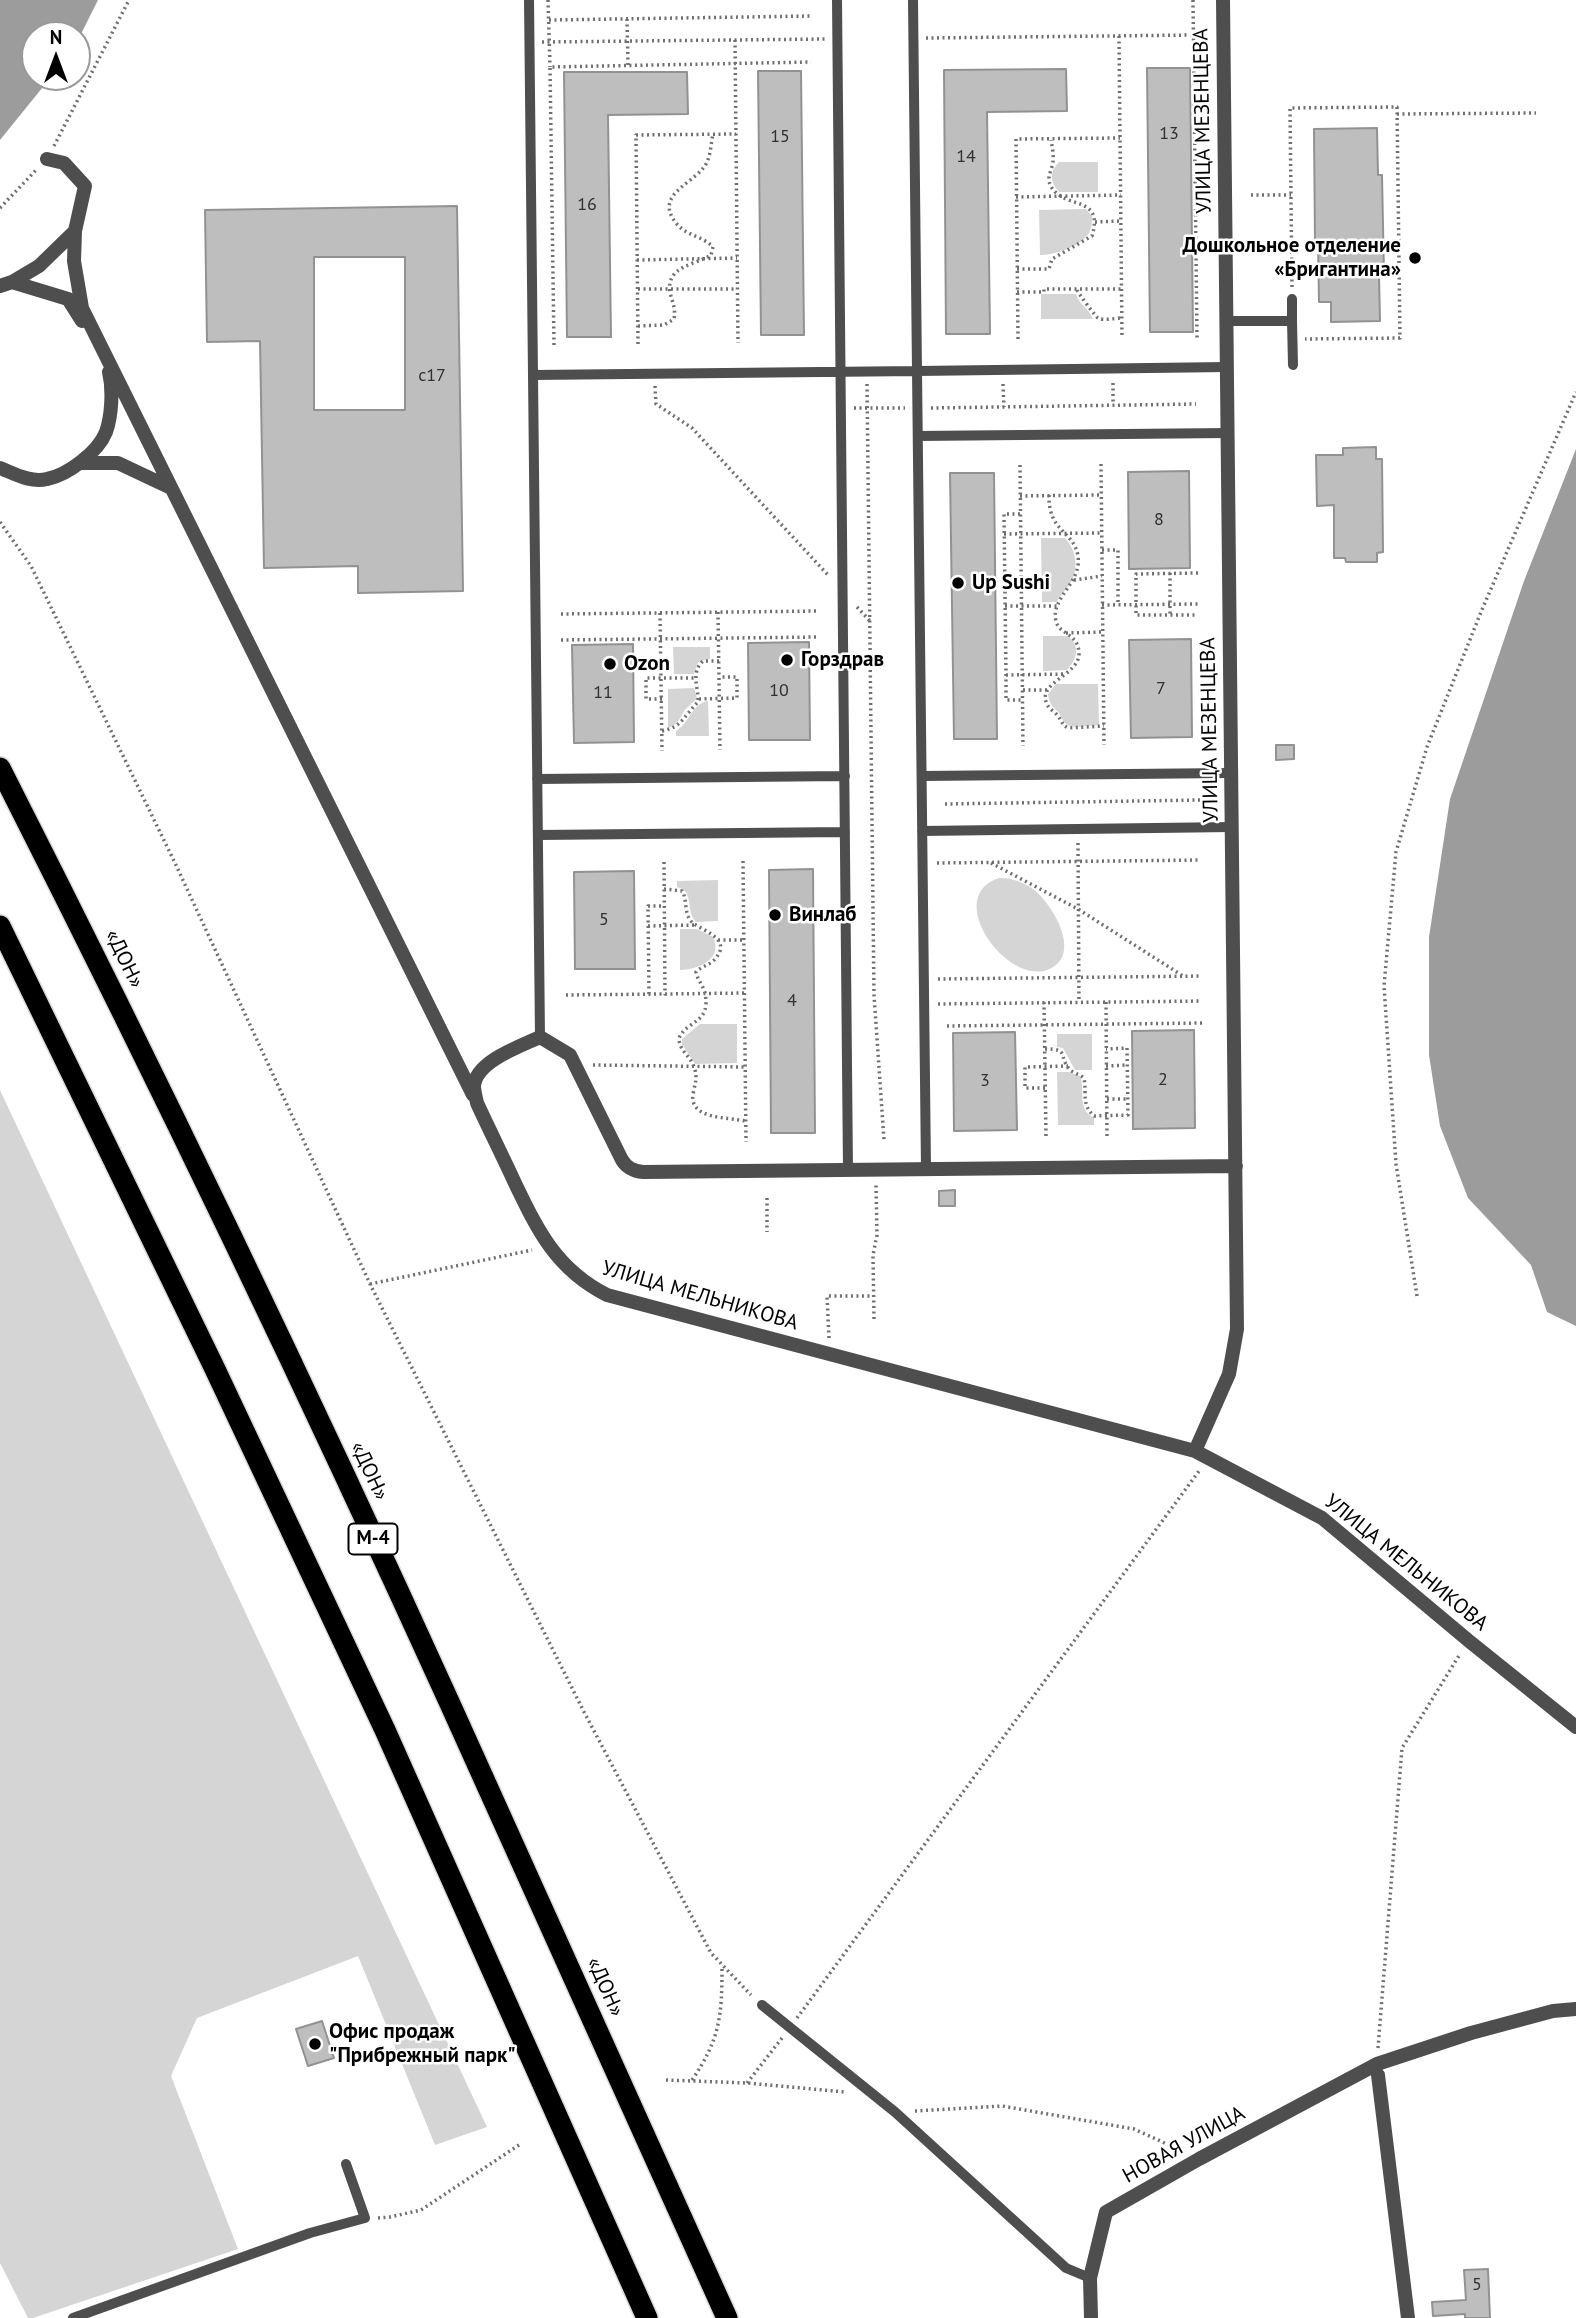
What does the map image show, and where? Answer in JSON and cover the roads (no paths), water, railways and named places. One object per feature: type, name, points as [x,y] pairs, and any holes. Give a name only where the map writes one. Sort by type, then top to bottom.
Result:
[{"type":"highway","name":"«ДОН»","points":[[0,768],[89,943],[298,1378],[450,1703],[727,2318]]},
{"type":"highway","points":[[0,926],[214,1367],[385,1730],[647,2318]]},
{"type":"street","name":"УЛИЦА МЕЗЕНЦЕВА","points":[[1195,1451],[1229,1374],[1234,1353],[1237,1298],[1223,0]]},
{"type":"street","points":[[0,468],[25,479],[47,480],[82,463],[106,433],[113,388],[103,350],[82,308],[74,261],[75,231],[85,186],[64,163],[47,159]]},
{"type":"street","points":[[6,284],[39,266],[75,231]]},
{"type":"street","points":[[6,284],[68,299],[103,350]]},
{"type":"street","name":"УЛИЦА МЕЛЬНИКОВА","points":[[103,350],[534,1223],[548,1247],[564,1266],[586,1284],[607,1295],[1195,1451],[1322,1518],[1576,1727]]},
{"type":"street","points":[[82,463],[118,463],[171,488]]},
{"type":"street","points":[[477,1103],[474,1084],[481,1069],[494,1059],[540,1037],[570,1055],[622,1160],[633,1171],[1236,1166]]},
{"type":"street","name":"НОВАЯ УЛИЦА","points":[[1090,2318],[1090,2278],[1106,2212],[1199,2159],[1378,2069],[1471,2033],[1553,2011],[1576,2009]]},
{"type":"street","points":[[1378,2069],[1408,2318]]},
{"type":"lane","points":[[529,0],[540,1037]]},
{"type":"lane","points":[[837,0],[848,1170]]},
{"type":"lane","points":[[913,0],[926,1169]]},
{"type":"lane","points":[[1292,299],[1293,365]]},
{"type":"lane","points":[[1226,321],[1293,321]]},
{"type":"lane","points":[[533,375],[1227,367]]},
{"type":"lane","points":[[918,436],[1227,433]]},
{"type":"lane","points":[[922,776],[1231,773]]},
{"type":"lane","points":[[537,779],[845,776]]},
{"type":"lane","points":[[922,831],[1232,827]]},
{"type":"lane","points":[[538,835],[845,832]]},
{"type":"lane","points":[[762,2005],[895,2112],[1066,2268],[1090,2278]]},
{"type":"lane","points":[[73,2318],[310,2233],[365,2218],[346,2164]]},
{"type":"place","name":"Дошкольное отделение «Бригантина»","points":[[1415,258]]},
{"type":"place","name":"Up Sushi","points":[[958,583]]},
{"type":"place","name":"Горздрав","points":[[787,660]]},
{"type":"place","name":"Ozon","points":[[610,664]]},
{"type":"place","name":"Винлаб","points":[[775,915]]},
{"type":"place","name":"Офис продаж \"Прибрежный парк\"","points":[[315,2044]]}]
